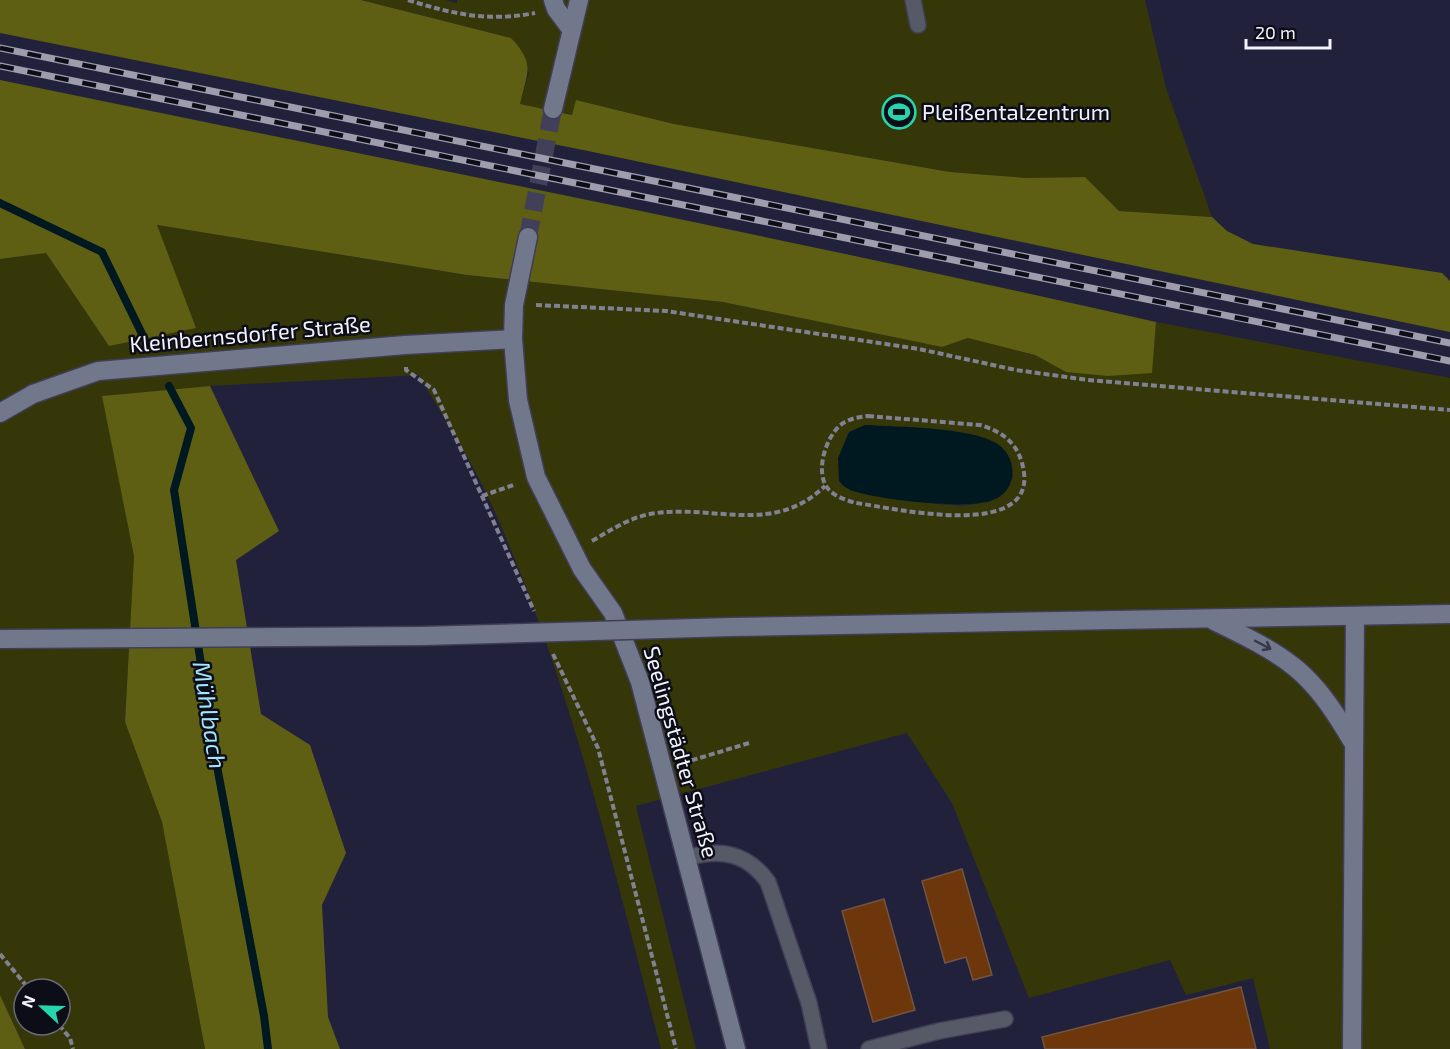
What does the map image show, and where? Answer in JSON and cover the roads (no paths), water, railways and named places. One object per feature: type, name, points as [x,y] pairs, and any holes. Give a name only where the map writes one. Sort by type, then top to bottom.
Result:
[{"type":"main road","points":[[553,109],[579,0]]},
{"type":"main road","points":[[555,4],[571,29]]},
{"type":"main road","name":"Seelingstädter Straße","points":[[528,237],[514,304],[513,339],[518,400],[537,477],[573,551],[613,613],[640,682],[736,1049]]},
{"type":"main road","name":"Kleinbernsdorfer Straße","points":[[0,413],[33,394],[98,371],[405,345],[513,339]]},
{"type":"main road","points":[[0,639],[422,636],[731,627],[1450,614]]},
{"type":"main road","points":[[1352,1049],[1352,741],[1355,616]]},
{"type":"main road","points":[[1210,619],[1258,642],[1295,665],[1329,703],[1352,741]]},
{"type":"lane","points":[[913,0],[918,25]]},
{"type":"lane","points":[[687,858],[706,853],[730,853],[746,859],[768,882],[806,993],[819,1049]]},
{"type":"lane","points":[[869,1049],[939,1031],[1005,1019]]},
{"type":"water","points":[[865,425],[951,431],[996,443],[1003,449],[1012,464],[1008,489],[993,500],[982,503],[946,504],[883,498],[845,487],[839,481],[838,458],[849,432]]},
{"type":"waterway","name":"Mühlbach","points":[[0,203],[102,252],[145,340]]},
{"type":"waterway","name":"Mühlbach","points":[[169,386],[191,428],[174,490],[216,761],[264,1016],[268,1049]]},
{"type":"tunnel","points":[[528,237],[553,109]]},
{"type":"railway","points":[[0,48],[1450,343]]},
{"type":"railway","points":[[0,66],[1450,361]]},
{"type":"place","name":"Pleißentalzentrum","points":[[899,112]]}]
